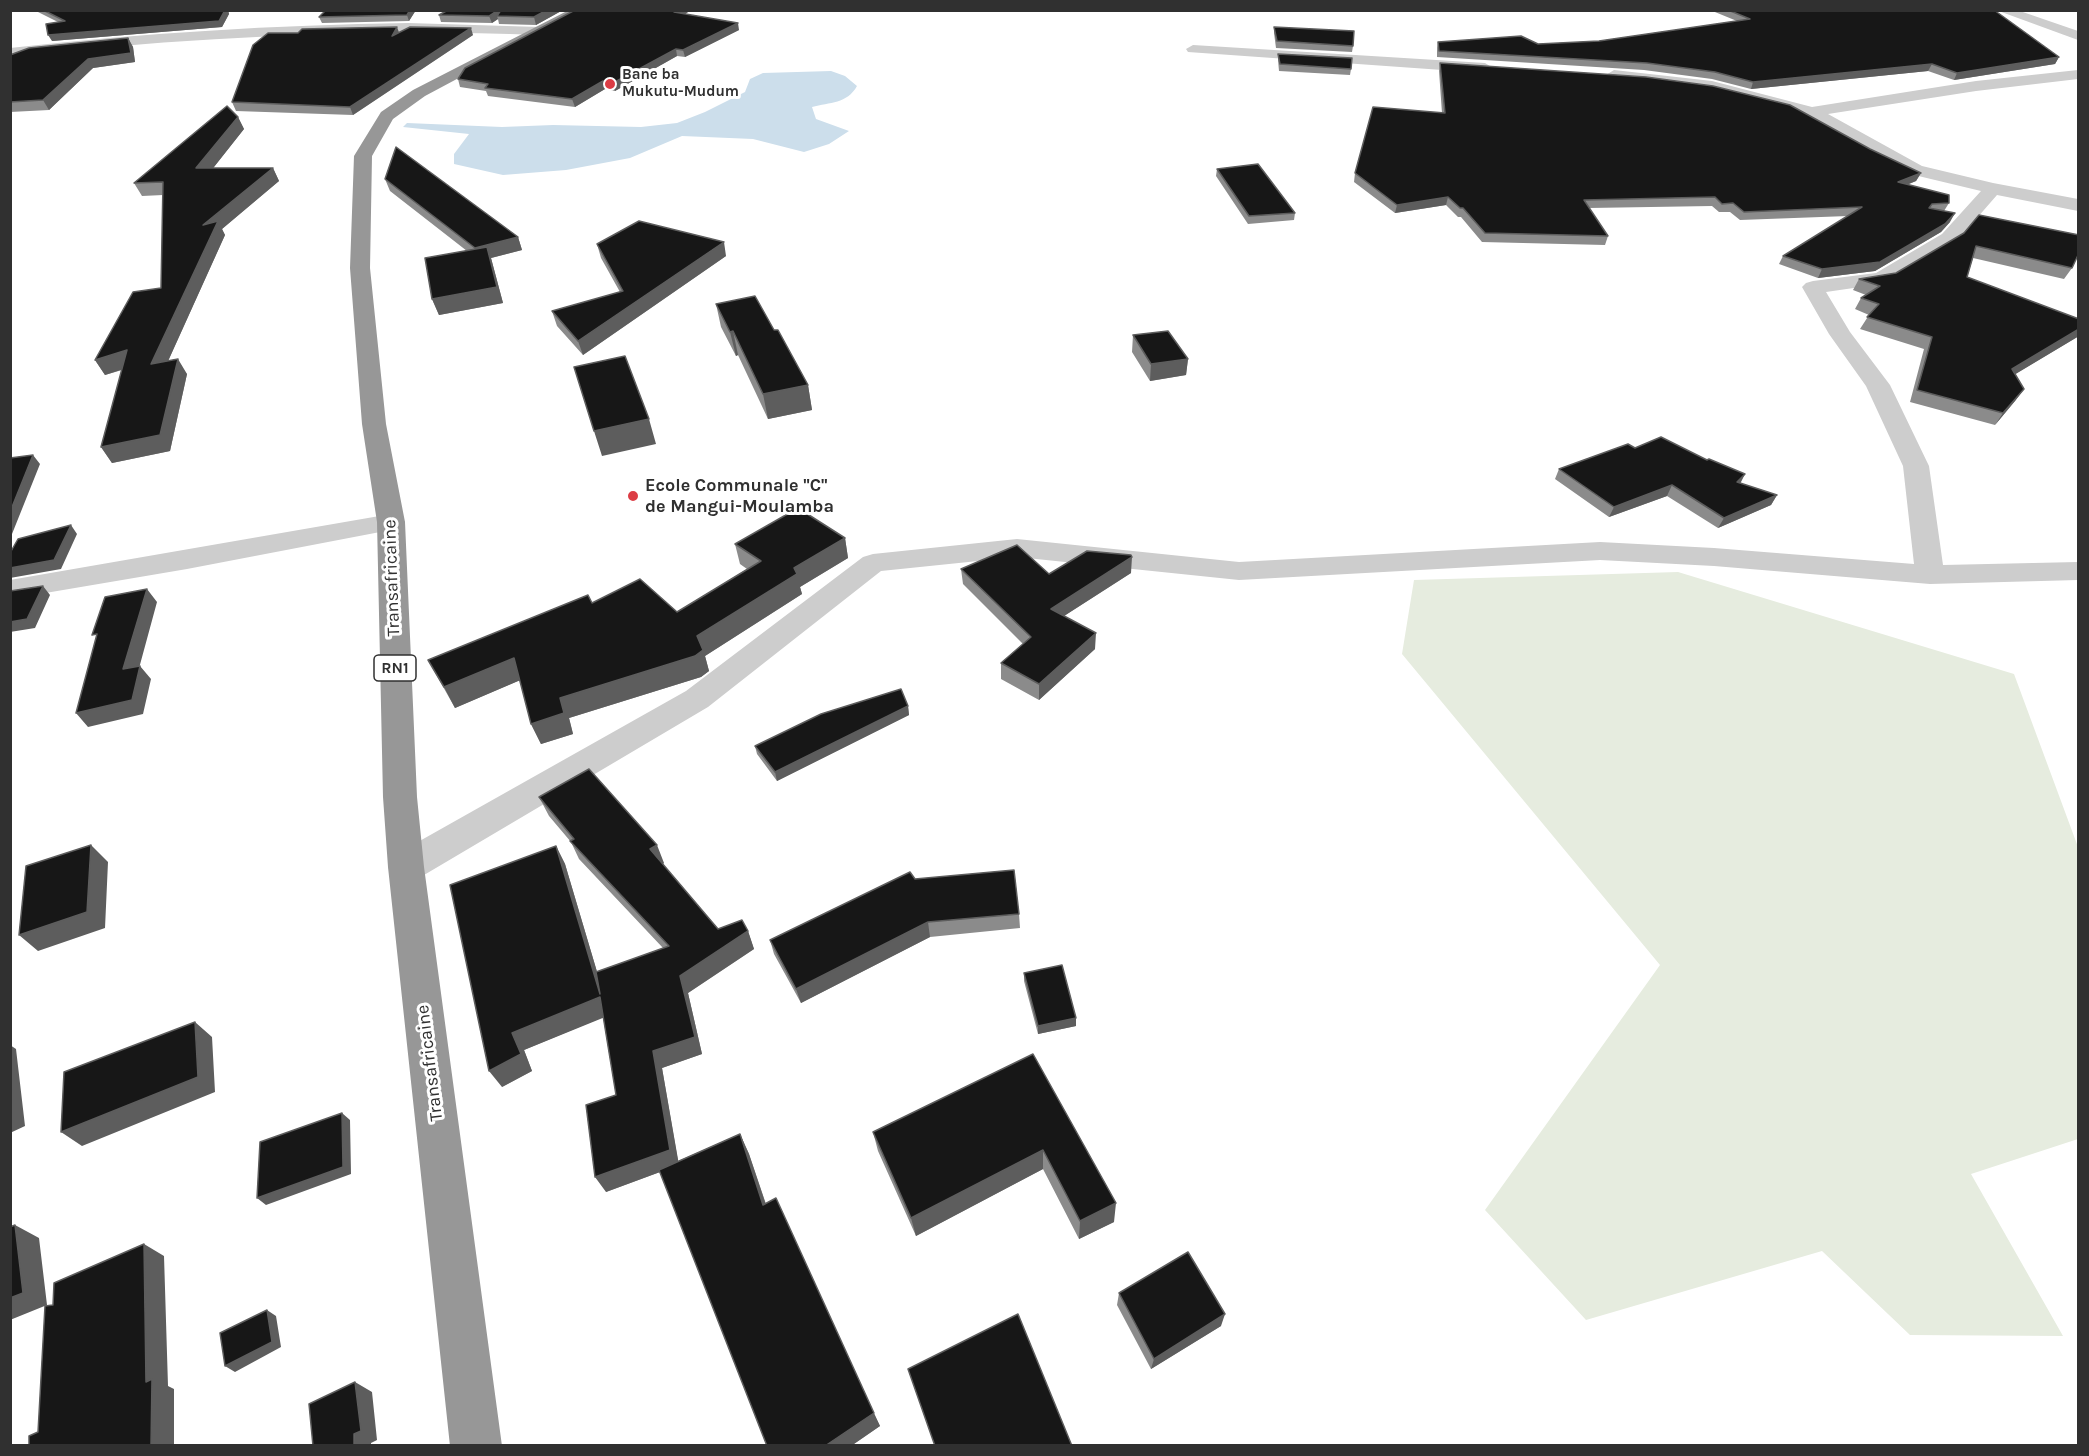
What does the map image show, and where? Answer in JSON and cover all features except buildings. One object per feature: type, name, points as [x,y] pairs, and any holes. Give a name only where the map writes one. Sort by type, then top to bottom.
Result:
[{"type":"highway","name":"Transafricaine","points":[[476,1446],[406,867],[400,797],[391,522],[374,424],[360,268],[363,156],[387,116],[419,93],[580,10]]},
{"type":"street","points":[[2002,10],[2079,36]]},
{"type":"street","points":[[10,53],[102,41],[280,31],[491,28],[540,31]]},
{"type":"street","points":[[1193,49],[1500,69]]},
{"type":"street","points":[[1596,74],[1644,77],[1712,86],[1812,112],[1916,170],[1993,189],[2079,205]]},
{"type":"street","points":[[1812,112],[1976,86],[2079,74]]},
{"type":"street","points":[[1930,575],[1916,466],[1878,385],[1840,334],[1813,287],[1881,279],[1949,238],[1993,189]]},
{"type":"street","points":[[10,590],[391,522]]},
{"type":"street","points":[[406,867],[697,699],[873,563],[1017,548],[1239,571],[1600,551],[1714,557],[1930,575],[2079,571]]},
{"type":"shaded area","points":[[1678,572],[2014,674],[2078,847],[2078,1139],[1971,1174],[2063,1336],[1910,1335],[1822,1251],[1586,1320],[1485,1210],[1660,965],[1402,654],[1414,580]]},
{"type":"water","points":[[831,71],[845,76],[857,86],[843,99],[812,107],[816,119],[849,131],[829,144],[804,152],[753,139],[682,136],[630,158],[566,170],[503,175],[454,164],[454,154],[469,134],[403,127],[407,123],[502,127],[553,125],[641,127],[677,123],[745,92],[750,79],[763,73]]},
{"type":"place","name":"Bane ba Mukutu-Mudum","points":[[610,84]]},
{"type":"place","name":"Ecole Communale ''C'' de Mangui-Moulamba","points":[[633,496]]}]
